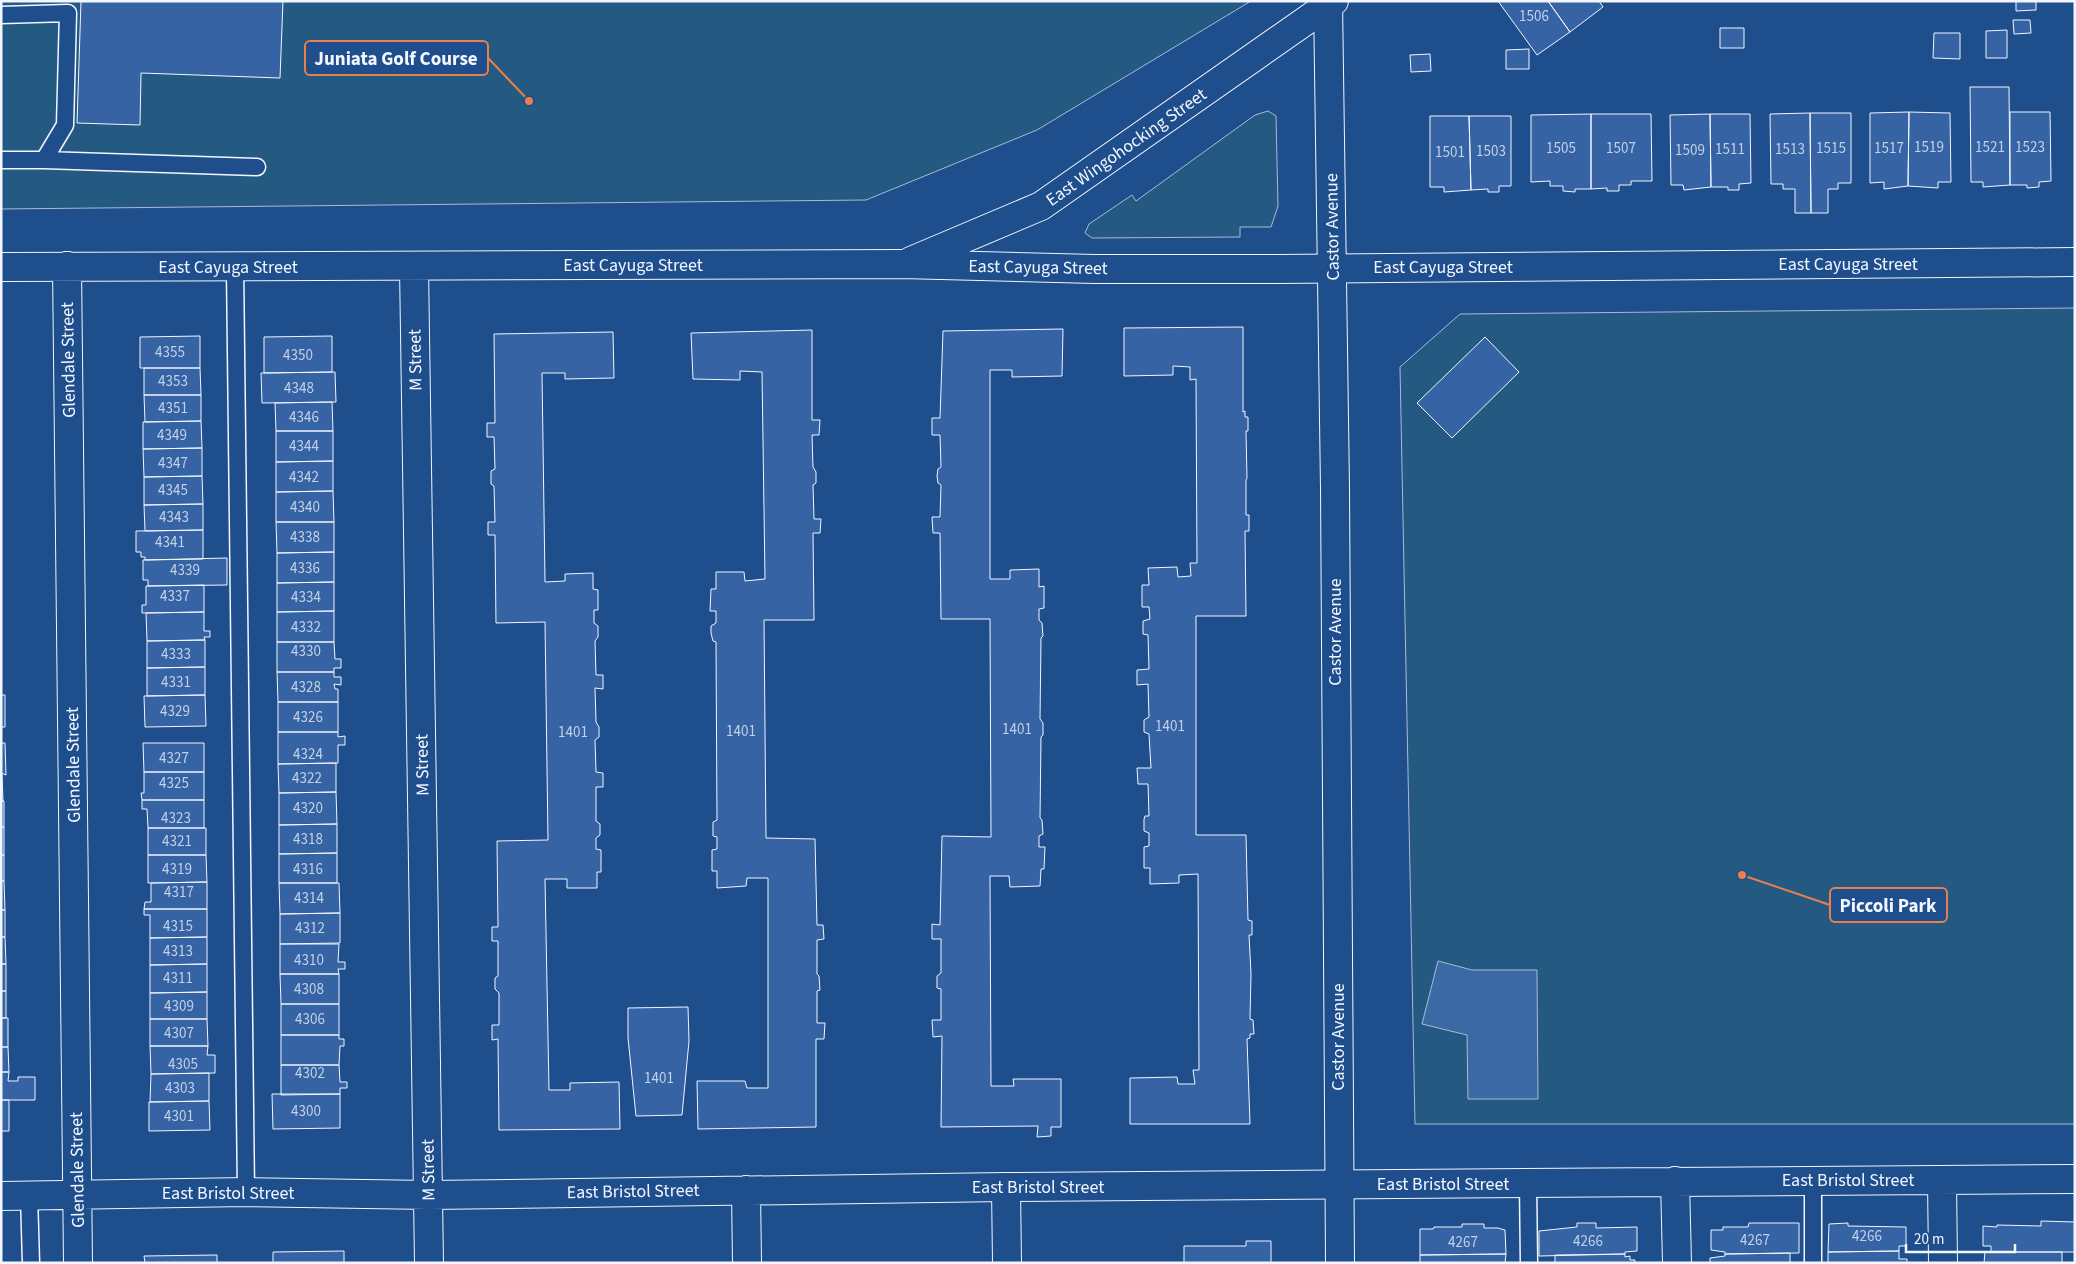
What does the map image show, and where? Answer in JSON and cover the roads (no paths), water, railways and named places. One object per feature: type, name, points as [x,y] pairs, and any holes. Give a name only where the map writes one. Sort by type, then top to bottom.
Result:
[{"type":"street","name":"East Wingohocking Street","points":[[902,264],[1042,206],[1330,3]]},
{"type":"street","name":"Castor Avenue","points":[[1330,3],[1340,1263]]},
{"type":"street","name":"East Cayuga Street","points":[[1,267],[902,264],[1095,269],[2075,262]]},
{"type":"street","name":"Glendale Street","points":[[67,266],[78,1263]]},
{"type":"street","name":"M Street","points":[[414,267],[429,1263]]},
{"type":"street","name":"East Bristol Street","points":[[1,1196],[246,1192],[428,1194],[1006,1187],[2075,1179]]},
{"type":"street","points":[[1942,1180],[1943,1263]]},
{"type":"street","points":[[1675,1181],[1677,1263]]},
{"type":"street","points":[[1006,1187],[1008,1263]]},
{"type":"street","points":[[746,1190],[747,1263]]},
{"type":"lane","points":[[1,15],[69,7],[65,125],[44,160]]},
{"type":"lane","points":[[1,160],[257,167]]},
{"type":"lane","points":[[235,267],[246,1192]]},
{"type":"lane","points":[[1813,1180],[1814,1263]]},
{"type":"lane","points":[[1528,1183],[1529,1263]]},
{"type":"lane","points":[[29,1195],[30,1263]]},
{"type":"place","name":"Juniata Golf Course","points":[[529,101]]},
{"type":"place","name":"Piccoli Park","points":[[1742,875]]}]
